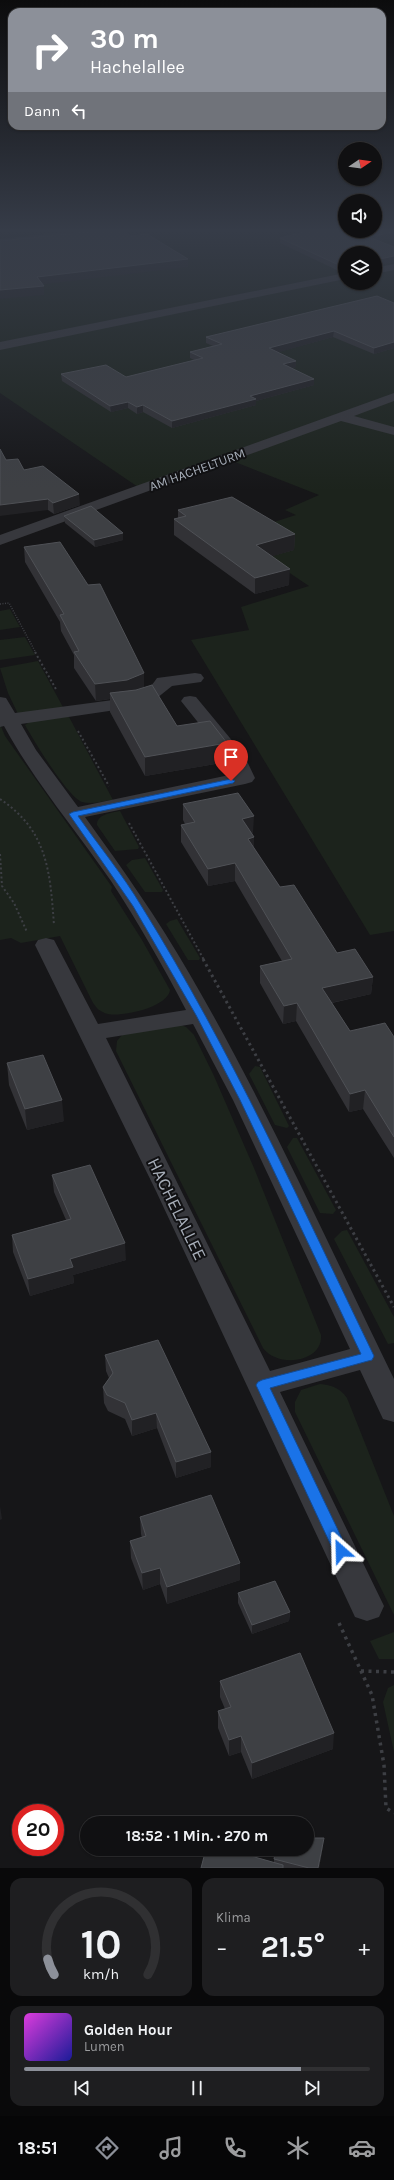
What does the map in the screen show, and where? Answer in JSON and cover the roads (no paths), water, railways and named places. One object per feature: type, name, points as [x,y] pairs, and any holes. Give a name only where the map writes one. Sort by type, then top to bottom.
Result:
[{"type":"street","points":[[0,346],[142,317]]},
{"type":"street","name":"AM HACHELTURM","points":[[0,540],[394,398]]},
{"type":"street","points":[[341,417],[394,431]]},
{"type":"street","points":[[195,678],[163,682],[163,686],[154,693],[130,703],[3,715],[141,912],[201,1015],[245,1100],[394,1410]]},
{"type":"street","points":[[73,814],[245,778],[237,759],[190,701]]},
{"type":"street","name":"HACHELALLEE","points":[[43,936],[65,991],[91,1033],[160,1189],[262,1385],[289,1458],[367,1606]]},
{"type":"street","points":[[91,1033],[201,1015]]},
{"type":"street","points":[[262,1385],[368,1356]]}]
